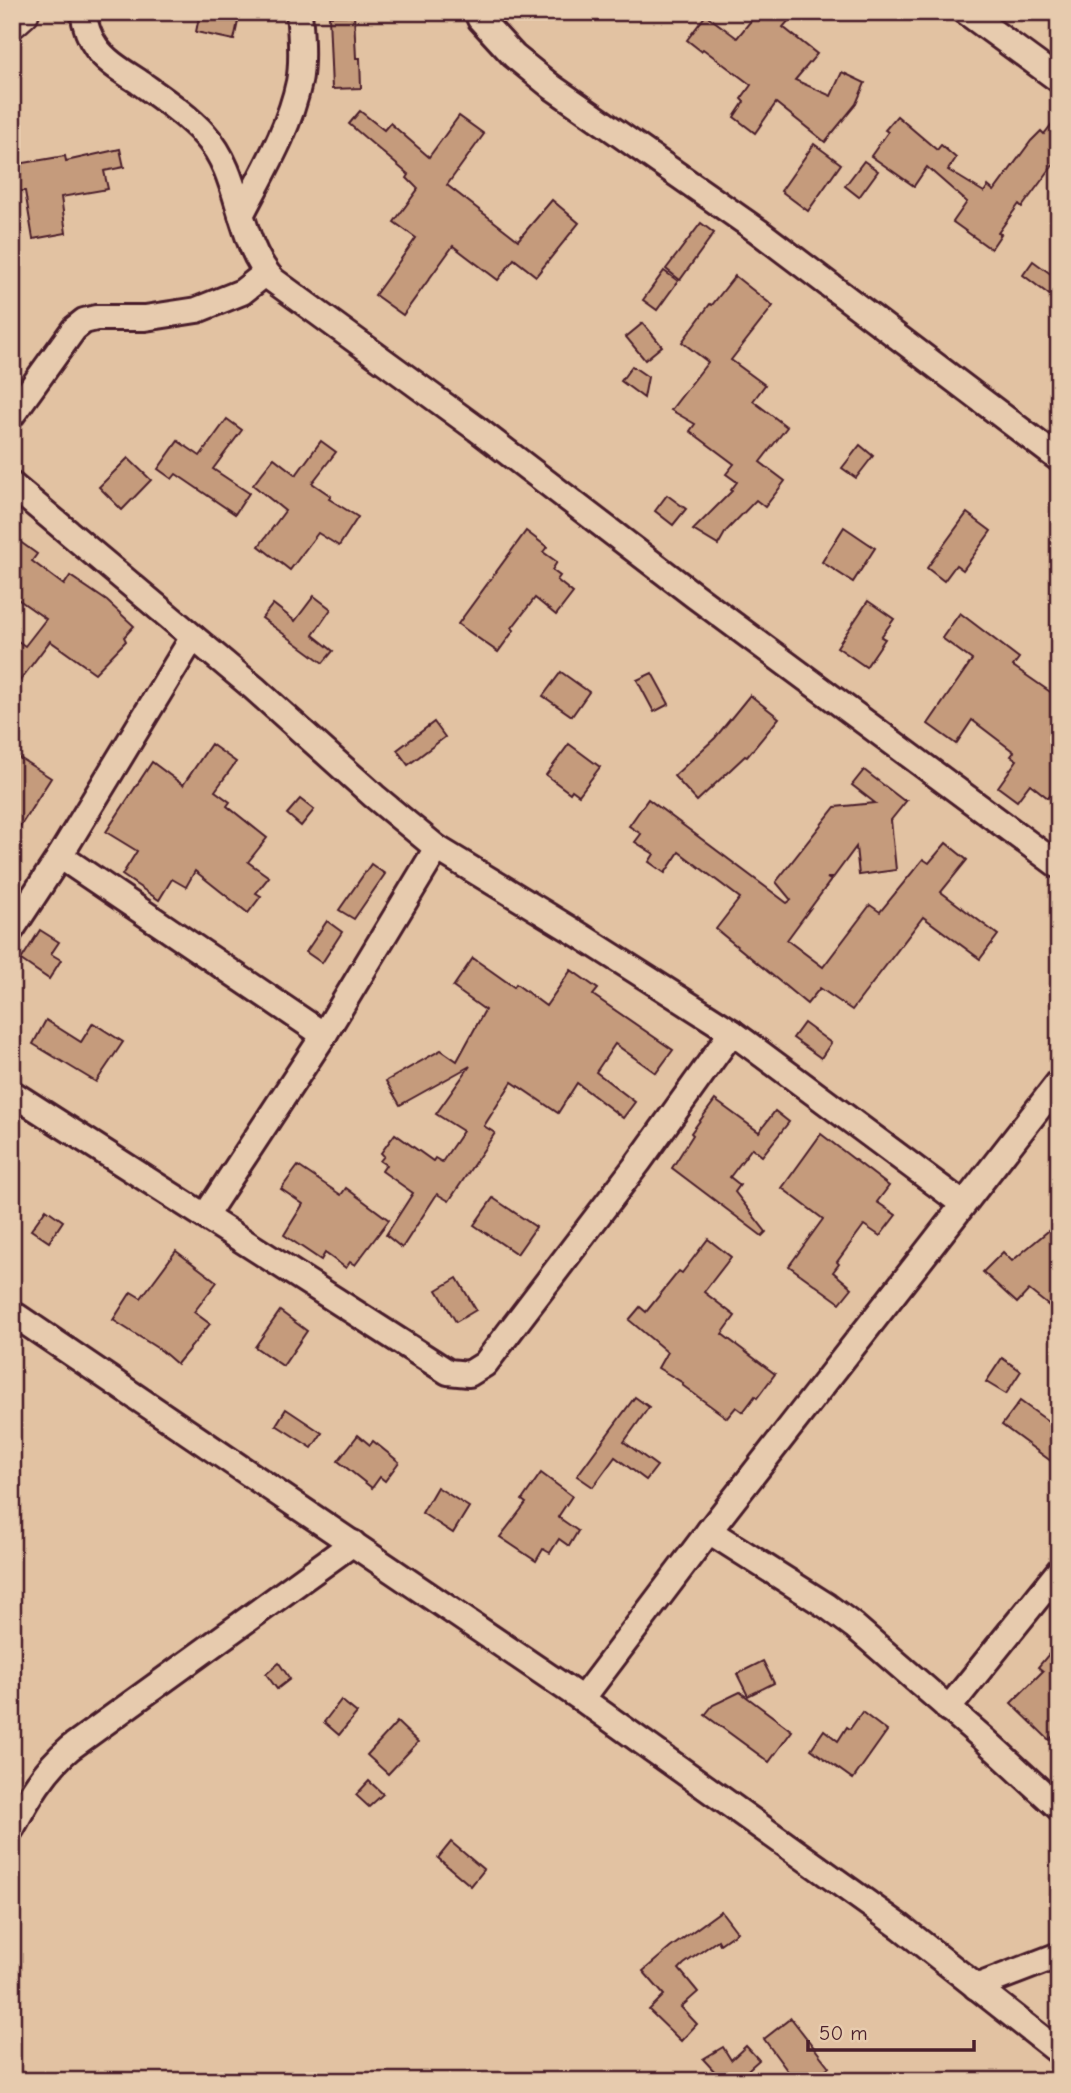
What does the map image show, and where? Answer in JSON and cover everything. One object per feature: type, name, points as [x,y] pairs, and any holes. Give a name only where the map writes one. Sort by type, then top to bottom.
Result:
[{"type":"street","points":[[12,21],[22,12]]},
{"type":"street","points":[[83,12],[88,34],[97,49],[111,63],[204,134],[223,164],[254,252],[266,273],[282,288],[477,429],[695,596],[1059,866]]},
{"type":"street","points":[[241,215],[283,135],[291,112],[300,79],[299,12]]},
{"type":"street","points":[[477,12],[480,19],[514,56],[552,87],[758,231],[1059,459]]},
{"type":"street","points":[[966,12],[1059,80]]},
{"type":"street","points":[[12,415],[74,329],[84,321],[96,317],[145,318],[197,310],[242,292],[266,273]]},
{"type":"street","points":[[12,485],[437,848],[732,1032],[963,1204]]},
{"type":"street","points":[[12,929],[60,856],[193,637]]},
{"type":"street","points":[[205,1216],[324,1035],[437,848]]},
{"type":"street","points":[[60,856],[324,1035]]},
{"type":"street","points":[[12,1093],[448,1371],[465,1375],[475,1372],[485,1364],[638,1163],[732,1032]]},
{"type":"street","points":[[582,1699],[709,1531],[1059,1082]]},
{"type":"street","points":[[12,1312],[582,1699],[901,1927],[1059,2052]]},
{"type":"street","points":[[709,1531],[845,1620],[984,1739],[1059,1808]]},
{"type":"street","points":[[12,1828],[42,1776],[54,1761],[353,1543]]},
{"type":"street","points":[[948,1709],[1059,1571]]},
{"type":"street","points":[[976,1987],[1059,1955]]},
{"type":"building","points":[[200,12],[240,12],[234,40],[196,32]]},
{"type":"building","points":[[758,12],[796,12],[783,27],[817,54],[795,80],[831,96],[842,72],[865,83],[856,104],[825,142],[776,103],[755,133],[734,117],[744,102],[741,99],[751,85],[687,40],[706,15],[737,38]]},
{"type":"building","points":[[354,15],[356,58],[360,58],[361,88],[332,89],[329,16]]},
{"type":"building","points":[[360,111],[384,130],[390,123],[429,157],[459,116],[484,134],[447,185],[518,240],[552,200],[579,223],[536,276],[514,259],[498,280],[453,246],[403,315],[375,295],[416,238],[394,222],[418,189],[407,178],[409,175],[349,124]]},
{"type":"building","points":[[1059,115],[1059,157],[1022,207],[1019,204],[998,233],[1001,234],[991,249],[953,222],[967,202],[927,167],[914,186],[871,156],[888,132],[885,130],[897,116],[937,150],[941,145],[956,158],[948,170],[984,192],[988,186],[994,191],[1031,141],[1041,131],[1044,134]]},
{"type":"building","points":[[814,144],[841,164],[808,211],[781,191]]},
{"type":"building","points":[[120,149],[124,167],[104,171],[108,189],[61,197],[66,233],[33,239],[25,191],[12,191],[12,165],[65,156],[66,161]]},
{"type":"building","points":[[864,161],[878,171],[859,197],[845,186]]},
{"type":"building","points":[[701,223],[714,233],[680,280],[666,269]]},
{"type":"building","points":[[1033,261],[1059,280],[1059,302],[1023,275]]},
{"type":"building","points":[[664,271],[678,281],[657,310],[643,300]]},
{"type":"building","points":[[735,276],[773,306],[731,360],[765,385],[753,401],[787,427],[760,462],[785,481],[765,507],[756,500],[726,531],[718,545],[693,530],[732,491],[737,482],[726,474],[734,464],[690,431],[695,424],[671,410],[708,362],[682,342]]},
{"type":"building","points":[[643,323],[662,346],[645,360],[626,337]]},
{"type":"building","points":[[632,366],[648,377],[644,398],[621,381]]},
{"type":"building","points":[[227,419],[242,430],[213,469],[249,493],[235,514],[176,474],[172,479],[158,469],[178,441],[200,456]]},
{"type":"building","points":[[321,441],[336,452],[312,483],[331,496],[329,499],[358,517],[339,546],[318,533],[290,570],[259,546],[285,511],[253,485],[274,458],[296,475]]},
{"type":"building","points":[[860,445],[873,456],[856,478],[842,468]]},
{"type":"building","points":[[128,458],[151,480],[122,510],[99,487]]},
{"type":"building","points":[[667,495],[686,509],[673,525],[655,511]]},
{"type":"building","points":[[967,513],[991,531],[963,570],[956,565],[944,581],[927,568]]},
{"type":"building","points":[[844,527],[875,548],[853,582],[822,562]]},
{"type":"building","points":[[526,531],[547,547],[543,552],[557,562],[552,570],[560,576],[557,580],[573,593],[556,615],[535,598],[498,652],[458,624]]},
{"type":"building","points":[[12,536],[37,554],[32,561],[64,585],[70,576],[107,601],[134,626],[124,637],[126,641],[95,673],[50,641],[12,691],[12,637],[25,646],[46,619],[12,595]]},
{"type":"building","points":[[314,596],[331,609],[313,635],[333,651],[323,663],[262,618],[273,604],[295,621]]},
{"type":"building","points":[[868,601],[894,619],[881,637],[885,639],[866,667],[837,647]]},
{"type":"building","points":[[960,613],[1019,658],[1013,666],[1059,698],[1059,784],[1048,798],[1030,784],[1017,801],[998,787],[1017,760],[1011,756],[1014,752],[972,720],[956,744],[928,724],[972,660],[942,638]]},
{"type":"building","points":[[561,672],[589,692],[572,716],[543,696]]},
{"type":"building","points":[[652,673],[669,704],[654,712],[637,680]]},
{"type":"building","points":[[750,695],[779,718],[747,757],[697,801],[674,776],[715,738]]},
{"type":"building","points":[[434,722],[445,737],[408,765],[397,750]]},
{"type":"building","points":[[211,744],[236,762],[215,791],[230,802],[227,806],[267,838],[248,862],[269,877],[256,893],[261,896],[248,913],[195,871],[186,887],[172,879],[159,900],[122,875],[137,851],[106,832],[152,762],[183,785]]},
{"type":"building","points":[[569,744],[600,767],[579,795],[572,790],[570,793],[546,775]]},
{"type":"building","points":[[12,753],[51,778],[12,839]]},
{"type":"building","points":[[864,770],[903,800],[907,800],[891,820],[896,870],[859,875],[856,847],[833,878],[827,878],[831,880],[787,940],[823,967],[870,905],[880,912],[923,859],[929,863],[946,843],[967,860],[941,892],[998,935],[980,959],[923,917],[852,1010],[820,988],[807,1004],[716,929],[740,898],[679,852],[665,873],[649,862],[654,854],[635,842],[641,834],[629,826],[648,799],[787,903],[791,900],[776,882],[835,807],[875,803],[852,785]]},
{"type":"building","points":[[300,799],[314,810],[301,826],[287,814]]},
{"type":"building","points":[[371,864],[385,874],[354,919],[339,910]]},
{"type":"building","points":[[327,921],[342,932],[322,963],[306,952]]},
{"type":"building","points":[[40,930],[59,942],[51,954],[61,960],[49,979],[21,960]]},
{"type":"building","points":[[473,958],[546,1006],[571,970],[598,989],[593,995],[673,1050],[656,1073],[615,1044],[596,1072],[635,1102],[623,1118],[577,1083],[558,1113],[512,1082],[484,1126],[495,1133],[449,1201],[437,1194],[402,1248],[386,1235],[413,1193],[382,1171],[386,1165],[380,1161],[384,1156],[381,1153],[395,1134],[433,1161],[435,1158],[442,1162],[463,1131],[436,1114],[470,1066],[400,1105],[386,1081],[441,1050],[457,1061],[485,1010],[453,987]]},
{"type":"building","points":[[46,1020],[81,1042],[93,1023],[123,1042],[96,1082],[33,1044]]},
{"type":"building","points":[[804,1023],[831,1043],[821,1058],[793,1038]]},
{"type":"building","points":[[715,1100],[759,1132],[775,1111],[789,1122],[762,1156],[752,1148],[730,1177],[740,1185],[735,1192],[766,1232],[762,1236],[672,1168],[693,1135],[691,1133]]},
{"type":"building","points":[[821,1134],[889,1186],[877,1202],[896,1215],[880,1236],[864,1225],[837,1262],[839,1264],[833,1272],[852,1288],[840,1303],[789,1266],[823,1219],[782,1188]]},
{"type":"building","points":[[298,1166],[341,1195],[346,1188],[389,1220],[355,1265],[350,1262],[346,1268],[325,1253],[321,1260],[284,1235],[303,1204],[281,1189]]},
{"type":"building","points":[[493,1198],[536,1227],[517,1254],[474,1225]]},
{"type":"building","points":[[46,1209],[63,1221],[49,1242],[31,1230]]},
{"type":"building","points":[[1059,1222],[1059,1314],[1029,1290],[1017,1303],[983,1272],[1003,1252],[1012,1261]]},
{"type":"building","points":[[708,1239],[731,1257],[704,1292],[735,1316],[722,1334],[775,1374],[743,1412],[736,1407],[727,1418],[682,1385],[683,1383],[658,1368],[667,1352],[629,1320],[640,1307],[646,1312],[679,1271],[682,1273]]},
{"type":"building","points":[[176,1251],[217,1282],[194,1312],[210,1324],[177,1364],[162,1351],[113,1320],[131,1292],[141,1298]]},
{"type":"building","points":[[457,1278],[476,1310],[456,1322],[437,1290]]},
{"type":"building","points":[[280,1311],[307,1331],[283,1366],[255,1347]]},
{"type":"building","points":[[1002,1358],[1021,1371],[1006,1394],[986,1382]]},
{"type":"building","points":[[635,1397],[649,1407],[624,1442],[657,1466],[646,1480],[615,1457],[593,1487],[577,1476]]},
{"type":"building","points":[[1020,1401],[1059,1429],[1059,1467],[1002,1425]]},
{"type":"building","points":[[286,1409],[322,1433],[312,1448],[276,1425]]},
{"type":"building","points":[[358,1435],[370,1445],[373,1441],[399,1462],[385,1481],[380,1477],[372,1488],[338,1461]]},
{"type":"building","points":[[541,1473],[572,1496],[558,1517],[578,1531],[569,1546],[559,1539],[550,1553],[543,1549],[536,1561],[500,1537],[526,1503],[522,1500]]},
{"type":"building","points":[[437,1487],[469,1507],[453,1533],[422,1513]]},
{"type":"building","points":[[1059,1642],[1059,1731],[1049,1740],[1011,1703],[1043,1671],[1038,1667]]},
{"type":"building","points":[[763,1661],[774,1683],[748,1696],[737,1674]]},
{"type":"building","points":[[279,1663],[290,1679],[277,1689],[266,1674]]},
{"type":"building","points":[[740,1692],[792,1731],[769,1762],[705,1715],[713,1705]]},
{"type":"building","points":[[341,1700],[357,1713],[339,1735],[324,1722]]},
{"type":"building","points":[[862,1712],[887,1731],[853,1779],[811,1749],[824,1730],[838,1741]]},
{"type":"building","points":[[397,1722],[418,1742],[388,1774],[367,1755]]},
{"type":"building","points":[[369,1781],[383,1794],[369,1807],[356,1795]]},
{"type":"building","points":[[451,1842],[484,1870],[471,1886],[438,1858]]},
{"type":"building","points":[[721,1911],[737,1932],[720,1944],[718,1940],[679,1969],[698,1992],[681,2007],[697,2024],[681,2041],[649,2010],[664,1995],[643,1971]]},
{"type":"building","points":[[791,2018],[829,2067],[811,2081],[795,2081],[764,2039]]},
{"type":"building","points":[[746,2046],[759,2060],[741,2076],[743,2081],[707,2081],[716,2073],[703,2059],[723,2047],[731,2060]]}]
